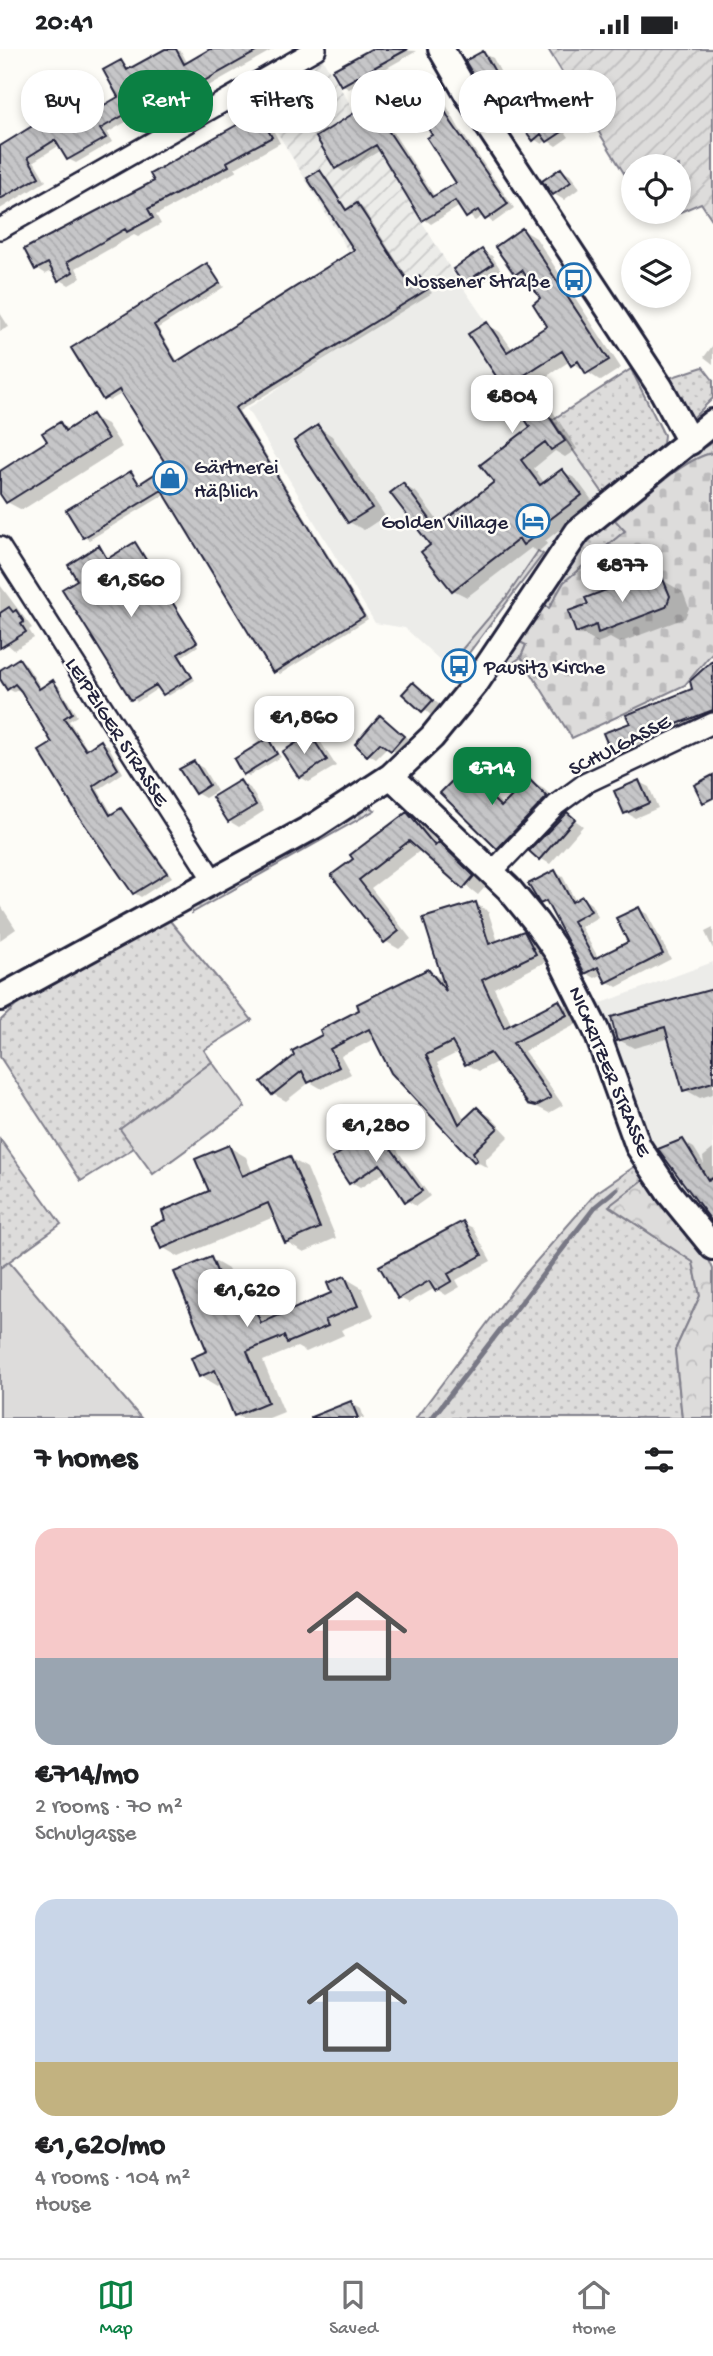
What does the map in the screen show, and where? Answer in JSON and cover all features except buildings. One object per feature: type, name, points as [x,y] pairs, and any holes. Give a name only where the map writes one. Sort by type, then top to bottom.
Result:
[{"type":"street","points":[[0,229],[316,49]]},
{"type":"street","points":[[441,49],[467,95],[660,387],[690,442]]},
{"type":"street","points":[[0,998],[316,825],[391,776],[432,737],[476,683],[578,531],[713,422]]},
{"type":"street","name":"LEIPZIGER STRASSE","points":[[0,547],[213,880]]},
{"type":"street","name":"SCHULGASSE","points":[[492,872],[556,805],[586,783],[713,723]]},
{"type":"street","name":"NICKRITZER STRASSE","points":[[391,776],[492,872],[536,922],[557,952],[596,1030],[638,1146],[669,1193],[713,1247]]},
{"type":"shaded area","points":[[322,58],[329,70],[300,70]]},
{"type":"shaded area","points":[[337,83],[351,106],[351,133],[368,133],[453,273],[388,318],[278,133],[337,133]]},
{"type":"shaded area","points":[[453,273],[603,493],[543,554],[454,673],[405,628],[375,623],[247,409]]},
{"type":"shaded area","points":[[713,962],[713,1232],[653,1150],[599,1004]]},
{"type":"green space","points":[[548,49],[713,49],[713,221],[701,203],[691,207],[691,154],[621,154],[621,168],[599,133],[616,133],[616,70],[561,70]]},
{"type":"green space","points":[[703,367],[713,380],[713,398],[693,418],[669,378]]},
{"type":"green space","points":[[631,369],[664,435],[663,444],[603,493],[552,420]]},
{"type":"green space","points":[[713,442],[713,453],[675,471],[615,520],[625,531],[564,582],[549,609],[543,605],[521,642],[526,645],[521,657],[505,669],[503,667],[542,601],[591,539],[649,484]]},
{"type":"green space","points":[[713,453],[713,652],[685,685],[572,738],[521,657],[526,645],[520,642],[543,605],[549,608],[564,582],[625,531],[615,520],[675,471]]},
{"type":"green space","points":[[538,551],[543,554],[454,673],[448,666],[508,595]]},
{"type":"green space","points":[[367,806],[375,810],[192,913],[191,903]]},
{"type":"green space","points":[[166,916],[252,1020],[204,1050],[212,1062],[121,1129],[134,1148],[81,1181],[0,1057],[0,1021],[27,995]]},
{"type":"green space","points":[[212,1062],[245,1107],[153,1174],[120,1129]]},
{"type":"green space","points":[[0,1139],[61,1224],[0,1268]]},
{"type":"green space","points":[[637,1165],[646,1178],[610,1207],[693,1262],[700,1296],[675,1350],[682,1418],[416,1418],[519,1281],[596,1193]]},
{"type":"green space","points":[[646,1178],[706,1253],[713,1269],[713,1418],[682,1418],[675,1350],[700,1296],[693,1262],[609,1206]]},
{"type":"green space","points":[[9,1262],[141,1418],[0,1418],[0,1268]]},
{"type":"waterway","points":[[432,1418],[595,1207],[617,1189]]},
{"type":"place","name":"Nossener Straße","points":[[574,280]]},
{"type":"place","name":"Gärtnerei Häßlich","points":[[170,478]]},
{"type":"place","name":"Golden Village","points":[[533,521]]},
{"type":"place","name":"Pausitz Kirche","points":[[459,666]]}]
